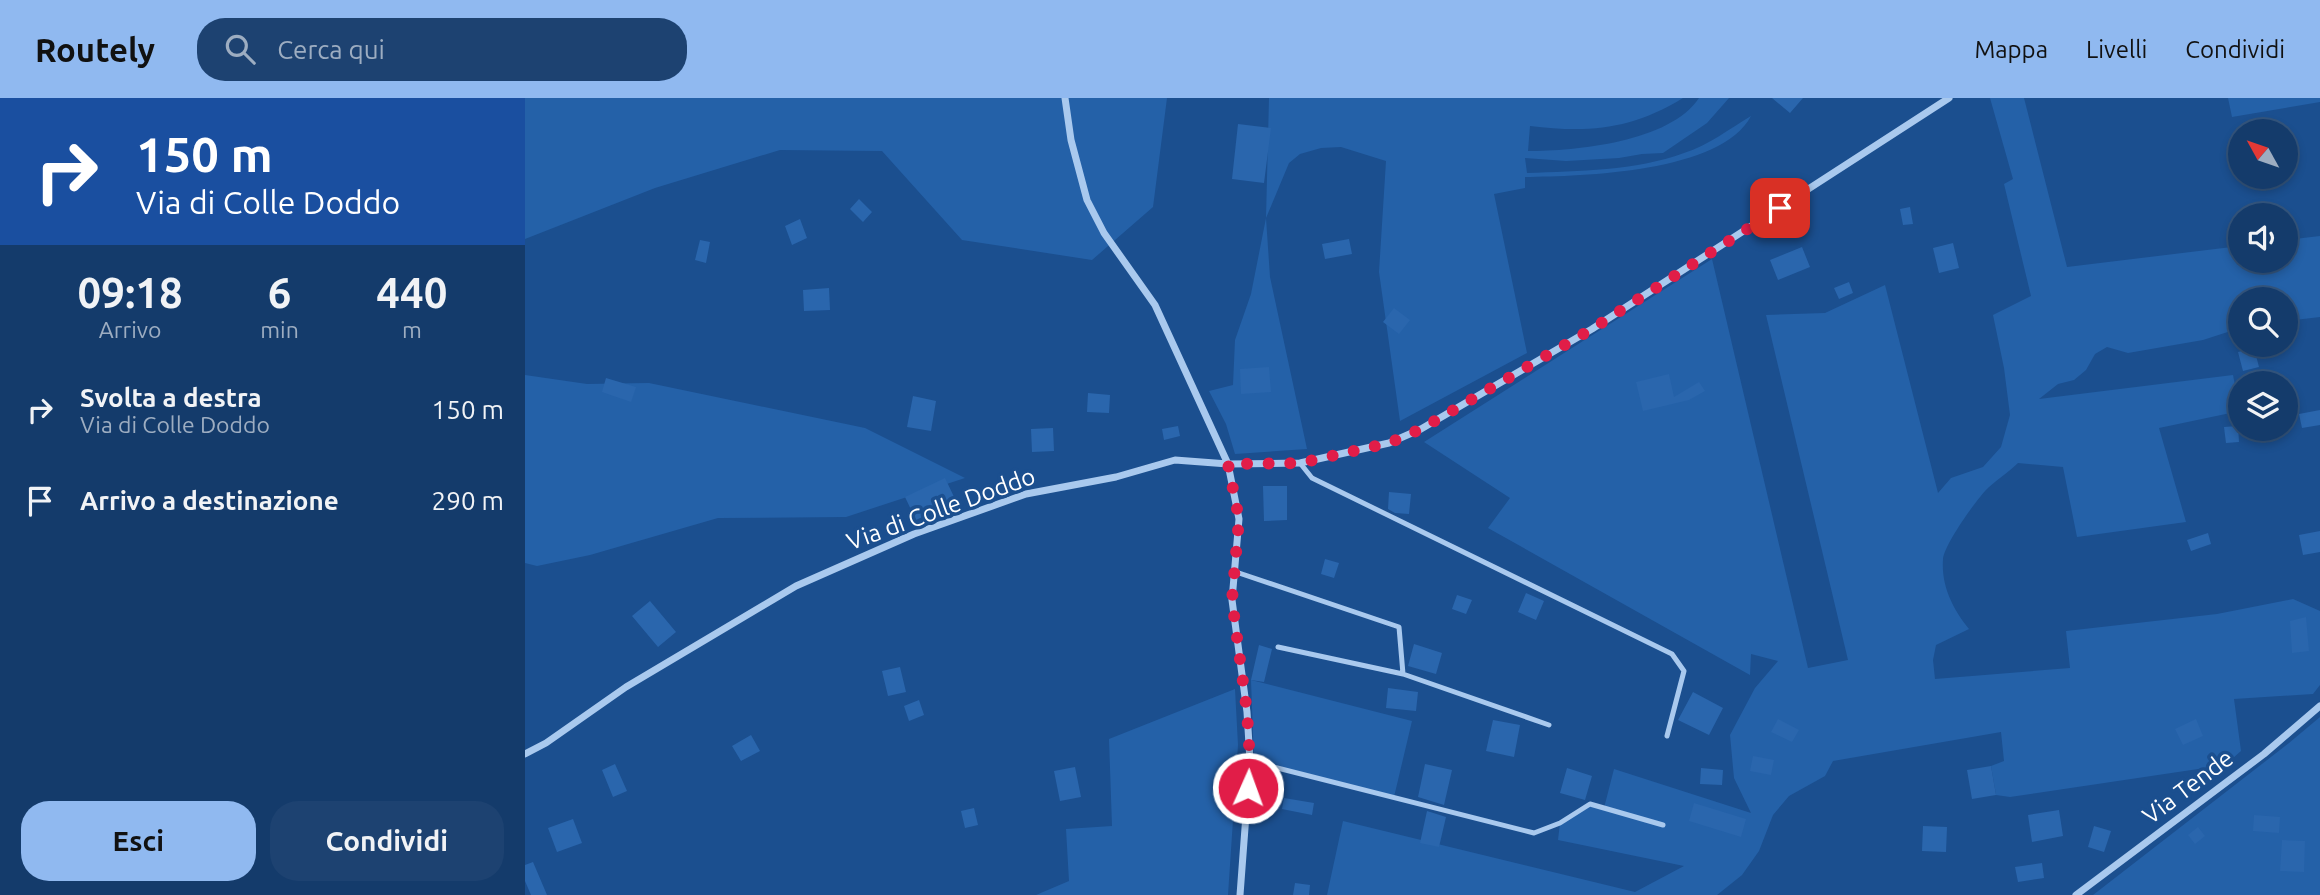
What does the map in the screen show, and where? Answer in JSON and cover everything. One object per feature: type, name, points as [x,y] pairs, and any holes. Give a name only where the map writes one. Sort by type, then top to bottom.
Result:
[{"type":"street","points":[[1065,98],[1071,140],[1087,200],[1104,233],[1155,304],[1228,464],[1239,519],[1232,600],[1247,712],[1250,761],[1240,895]]},
{"type":"street","name":"Via di Colle Doddo","points":[[525,754],[546,743],[627,687],[796,586],[914,534],[1025,495],[1116,477],[1175,460],[1228,464],[1300,463],[1389,443],[1421,429],[1592,329],[1949,98]]},
{"type":"street","name":"Via Tende","points":[[2076,895],[2264,754],[2320,706]]},
{"type":"lane","points":[[1300,463],[1312,478],[1672,654],[1684,671],[1667,736]]},
{"type":"lane","points":[[1233,571],[1399,627],[1403,674]]},
{"type":"lane","points":[[1278,647],[1403,674],[1549,725]]},
{"type":"lane","points":[[1250,761],[1534,833],[1560,822],[1590,804],[1663,825]]},
{"type":"shaded area","points":[[525,98],[1167,98],[1153,207],[1092,260],[962,240],[882,151],[780,150],[655,188],[525,239]]},
{"type":"shaded area","points":[[1269,98],[1683,98],[1645,117],[1609,127],[1571,129],[1530,126],[1528,151],[1571,149],[1621,141],[1667,125],[1685,113],[1699,98],[1729,98],[1707,123],[1663,153],[1566,161],[1525,158],[1527,173],[1607,169],[1665,159],[1702,146],[1751,116],[1735,135],[1711,149],[1681,160],[1614,172],[1525,177],[1525,188],[1494,194],[1527,353],[1400,421],[1379,272],[1386,161],[1341,147],[1321,148],[1300,154],[1289,163],[1266,218]]},
{"type":"shaded area","points":[[1990,98],[2024,98],[2067,267],[2228,247],[2228,273],[2298,273],[2298,239],[2320,236],[2320,317],[2298,320],[2298,287],[2228,287],[2228,332],[2203,340],[2128,353],[2107,347],[2095,354],[2086,370],[2074,380],[2058,384],[2039,399],[2228,376],[2228,414],[2159,428],[2186,522],[2077,537],[2063,467],[2018,463],[1989,487],[1962,522],[1943,559],[1946,588],[1953,605],[1969,629],[1936,645],[1933,660],[1935,679],[2070,668],[2066,631],[2217,614],[2293,599],[2320,611],[2320,685],[2313,694],[2234,699],[2241,751],[2225,765],[2010,797],[1996,795],[1991,766],[2004,761],[2001,732],[1833,761],[1825,776],[1789,796],[1773,815],[1759,851],[1742,875],[1717,895],[1327,895],[1343,821],[1635,892],[1684,866],[1558,840],[1560,823],[1590,804],[1604,808],[1614,769],[1751,813],[1734,778],[1730,735],[1755,688],[1778,661],[1751,654],[1750,675],[1488,528],[1510,498],[1424,442],[1712,259],[1808,668],[1848,660],[1766,315],[1825,313],[1885,285],[1938,493],[1951,478],[1983,467],[2001,447],[2010,415],[1993,315],[2031,296],[2004,184],[2013,179]]},
{"type":"shaded area","points":[[2228,98],[2320,98],[2320,102],[2232,117]]},
{"type":"shaded area","points":[[1266,218],[1270,277],[1307,449],[1235,454],[1226,424],[1209,391],[1233,385],[1235,340],[1251,294]]},
{"type":"shaded area","points":[[525,375],[587,384],[649,383],[865,428],[965,478],[846,517],[718,518],[590,555],[537,566],[525,563]]},
{"type":"shaded area","points":[[1251,680],[1412,721],[1394,797],[1254,762]]},
{"type":"shaded area","points":[[1235,689],[1238,745],[1228,895],[1036,895],[1069,881],[1066,829],[1112,826],[1109,739]]},
{"type":"shaded area","points":[[2320,717],[2320,895],[2093,895],[2289,743]]},
{"type":"building","points":[[1772,98],[1803,98],[1790,113]]},
{"type":"building","points":[[1238,124],[1271,128],[1264,183],[1232,179]]},
{"type":"building","points":[[859,199],[872,212],[863,222],[850,209]]},
{"type":"building","points":[[1910,207],[1913,224],[1903,225],[1900,209]]},
{"type":"building","points":[[800,219],[807,238],[792,245],[785,226]]},
{"type":"building","points":[[1349,239],[1352,254],[1325,259],[1322,244]]},
{"type":"building","points":[[700,240],[710,242],[706,263],[695,260]]},
{"type":"building","points":[[1953,243],[1959,268],[1939,273],[1933,248]]},
{"type":"building","points":[[1802,247],[1810,267],[1778,280],[1770,260]]},
{"type":"building","points":[[1849,282],[1853,293],[1839,299],[1834,288]]},
{"type":"building","points":[[829,288],[830,310],[804,311],[803,290]]},
{"type":"building","points":[[1394,308],[1410,320],[1399,334],[1383,322]]},
{"type":"building","points":[[2239,357],[2256,357],[2259,367],[2243,371]]},
{"type":"building","points":[[1269,367],[1271,392],[1241,394],[1240,369]]},
{"type":"building","points":[[1669,374],[1674,397],[1699,382],[1705,391],[1689,400],[1643,411],[1636,382]]},
{"type":"building","points":[[606,378],[636,387],[631,402],[602,392]]},
{"type":"building","points":[[1088,393],[1110,395],[1109,413],[1087,412]]},
{"type":"building","points":[[913,396],[936,401],[931,431],[907,427]]},
{"type":"building","points":[[2320,410],[2320,425],[2302,428],[2299,414]]},
{"type":"building","points":[[1178,426],[1180,436],[1164,440],[1162,429]]},
{"type":"building","points":[[2224,427],[2228,427],[2228,441],[2239,442],[2226,443]]},
{"type":"building","points":[[1053,428],[1054,451],[1032,452],[1031,429]]},
{"type":"building","points":[[945,478],[956,501],[916,520],[905,497]]},
{"type":"building","points":[[1263,486],[1287,486],[1287,520],[1264,521]]},
{"type":"building","points":[[1389,492],[1411,494],[1409,514],[1395,513],[1388,509]]},
{"type":"building","points":[[2320,531],[2320,552],[2303,555],[2299,535]]},
{"type":"building","points":[[2208,533],[2211,544],[2191,551],[2187,540]]},
{"type":"building","points":[[1325,559],[1339,563],[1334,578],[1321,574]]},
{"type":"building","points":[[1526,593],[1544,601],[1536,620],[1518,612]]},
{"type":"building","points":[[1457,595],[1472,600],[1466,614],[1452,609]]},
{"type":"building","points":[[650,601],[676,632],[658,647],[632,616]]},
{"type":"building","points":[[2306,617],[2309,651],[2292,653],[2290,621]]},
{"type":"building","points":[[1414,644],[1442,653],[1436,674],[1408,666]]},
{"type":"building","points":[[1259,645],[1272,649],[1264,682],[1251,680]]},
{"type":"building","points":[[900,667],[906,692],[888,696],[882,671]]},
{"type":"building","points":[[1388,688],[1418,692],[1416,711],[1386,708]]},
{"type":"building","points":[[1693,692],[1723,708],[1709,735],[1678,720]]},
{"type":"building","points":[[919,700],[924,715],[909,721],[904,706]]},
{"type":"building","points":[[1778,719],[1799,730],[1792,742],[1771,732]]},
{"type":"building","points":[[2196,719],[2203,736],[2183,745],[2175,729]]},
{"type":"building","points":[[1493,720],[1520,725],[1514,757],[1486,751]]},
{"type":"building","points":[[751,735],[760,751],[741,761],[732,746]]},
{"type":"building","points":[[1753,756],[1774,760],[1771,775],[1750,771]]},
{"type":"building","points":[[615,764],[627,791],[613,797],[602,770]]},
{"type":"building","points":[[1425,764],[1452,770],[1444,805],[1418,797]]},
{"type":"building","points":[[1991,766],[1996,795],[1972,799],[1967,770]]},
{"type":"building","points":[[1075,767],[1081,797],[1060,801],[1054,771]]},
{"type":"building","points":[[1567,768],[1592,776],[1585,800],[1560,793]]},
{"type":"building","points":[[1701,768],[1723,770],[1722,785],[1700,784]]},
{"type":"building","points":[[1284,798],[1314,803],[1312,815],[1282,809]]},
{"type":"building","points":[[1694,803],[1746,819],[1741,837],[1689,821]]},
{"type":"building","points":[[974,808],[978,825],[965,828],[961,811]]},
{"type":"building","points":[[2059,810],[2063,836],[2032,842],[2028,815]]},
{"type":"building","points":[[1427,811],[1446,817],[1439,847],[1420,843]]},
{"type":"building","points":[[2254,815],[2280,817],[2279,833],[2253,831]]},
{"type":"building","points":[[573,819],[582,843],[557,852],[548,828]]},
{"type":"building","points":[[1923,826],[1947,827],[1946,852],[1922,851]]},
{"type":"building","points":[[2094,826],[2111,831],[2104,852],[2088,847]]},
{"type":"building","points":[[2198,827],[2205,836],[2195,844],[2188,835]]},
{"type":"building","points":[[2282,840],[2305,841],[2304,872],[2280,871]]},
{"type":"building","points":[[533,862],[547,895],[531,895],[525,881],[525,865]]},
{"type":"building","points":[[2042,863],[2044,878],[2018,882],[2015,867]]},
{"type":"building","points":[[1295,883],[1310,885],[1309,895],[1293,895]]},
{"type":"route","points":[[1248,788],[1250,761],[1247,712],[1232,600],[1239,519],[1228,464],[1300,463],[1389,443],[1421,429],[1592,329],[1780,208]]}]
